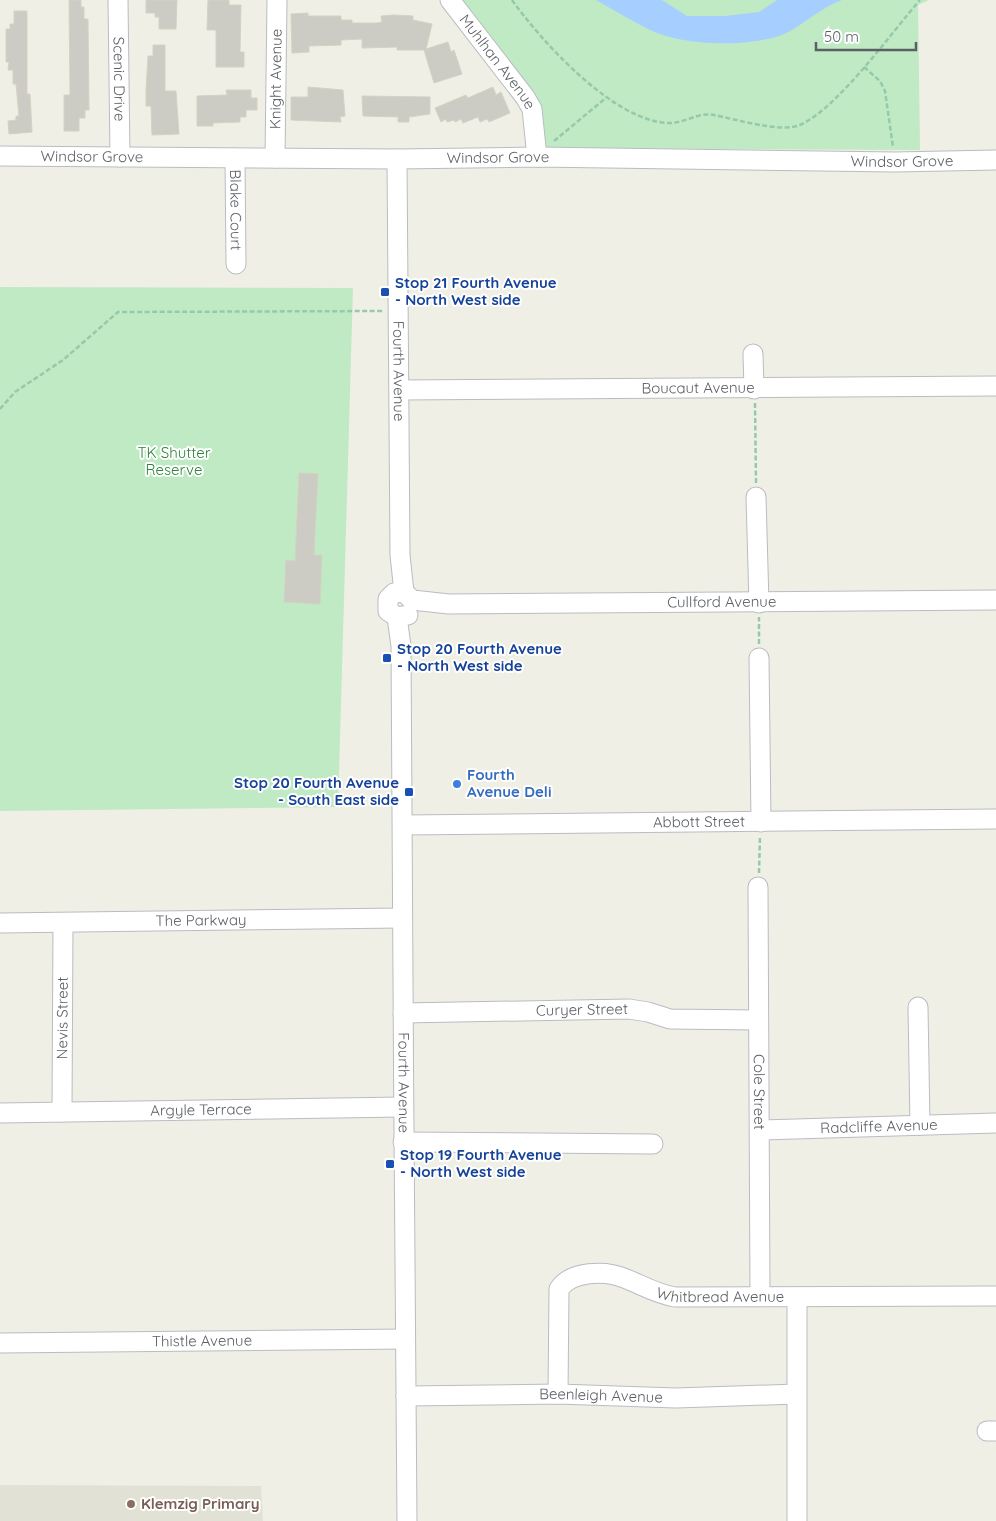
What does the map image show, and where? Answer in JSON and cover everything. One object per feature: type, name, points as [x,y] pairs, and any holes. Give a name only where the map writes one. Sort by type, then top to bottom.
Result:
[{"type":"street","name":"Scenic Drive","points":[[118,0],[120,157]]},
{"type":"street","name":"Knight Avenue","points":[[274,158],[277,0]]},
{"type":"street","name":"Muhlhan Avenue","points":[[450,0],[525,97],[532,109],[537,157]]},
{"type":"street","name":"Windsor Grove","points":[[0,156],[397,159],[537,157],[895,162],[996,160]]},
{"type":"street","name":"Blake Court","points":[[235,158],[236,264]]},
{"type":"street","name":"Fourth Avenue","points":[[397,159],[400,555],[405,604],[401,646],[403,825],[402,1107],[407,1521]]},
{"type":"street","points":[[753,354],[754,389]]},
{"type":"street","name":"Boucaut Avenue","points":[[400,390],[996,386]]},
{"type":"street","points":[[756,497],[760,603]]},
{"type":"street","name":"Cullford Avenue","points":[[405,604],[996,600]]},
{"type":"street","points":[[759,658],[761,822]]},
{"type":"street","name":"Abbott Street","points":[[403,825],[996,819]]},
{"type":"street","name":"Cole Street","points":[[758,887],[758,1020],[761,1130],[760,1296]]},
{"type":"street","name":"The Parkway","points":[[0,923],[63,924],[402,918]]},
{"type":"street","name":"Nevis Street","points":[[62,1112],[63,924]]},
{"type":"street","points":[[918,1007],[920,1125]]},
{"type":"street","name":"Curyer Street","points":[[403,1013],[629,1009],[648,1012],[670,1020],[758,1020]]},
{"type":"street","name":"Argyle Terrace","points":[[0,1113],[402,1107]]},
{"type":"street","name":"Radcliffe Avenue","points":[[761,1130],[996,1123]]},
{"type":"street","points":[[403,1142],[653,1144]]},
{"type":"street","name":"Whitbread Avenue","points":[[558,1394],[559,1289],[564,1281],[576,1275],[623,1277],[663,1295],[675,1297],[996,1296]]},
{"type":"street","points":[[797,1298],[797,1521]]},
{"type":"street","name":"Thistle Avenue","points":[[0,1343],[405,1339]]},
{"type":"street","name":"Beenleigh Avenue","points":[[406,1396],[558,1394],[676,1398],[796,1394]]},
{"type":"path","points":[[512,0],[574,71],[607,97],[638,116],[670,123],[705,113],[778,127],[799,125],[825,107],[864,67],[920,0]]},
{"type":"path","points":[[864,67],[880,81],[885,91],[895,162]]},
{"type":"path","points":[[537,157],[607,97]]},
{"type":"path","points":[[0,409],[15,392],[63,360],[118,312],[399,311]]},
{"type":"path","points":[[754,389],[756,497]]},
{"type":"path","points":[[759,658],[760,603]]},
{"type":"path","points":[[758,887],[761,822]]},
{"type":"shaded area","name":"Klemzig Primary","points":[[0,1485],[261,1486],[263,1521],[0,1521]]},
{"type":"green space","points":[[460,0],[929,0],[918,5],[920,150],[546,148],[542,119]]},
{"type":"green space","name":"TK Shutter Reserve","points":[[0,287],[353,288],[338,807],[0,811]]},
{"type":"water","points":[[596,0],[662,0],[687,16],[725,16],[759,12],[777,0],[842,0],[779,36],[748,42],[714,43],[679,39],[650,30]]},
{"type":"building","points":[[69,0],[81,0],[81,7],[84,7],[84,19],[88,19],[89,110],[85,110],[85,118],[79,118],[79,131],[64,131],[64,95],[70,95]]},
{"type":"building","points":[[146,0],[177,0],[176,29],[159,29],[159,17],[155,17],[155,13],[146,13]]},
{"type":"building","points":[[208,0],[229,0],[229,5],[241,5],[240,52],[244,52],[244,67],[216,67],[216,30],[207,30]]},
{"type":"building","points":[[14,11],[27,11],[27,94],[30,94],[32,132],[9,134],[8,121],[16,120],[16,116],[19,116],[16,84],[13,84],[13,70],[8,70],[9,62],[6,62],[6,29],[10,29],[10,24],[14,24]]},
{"type":"building","points":[[308,13],[308,16],[341,16],[341,20],[352,20],[352,23],[382,22],[381,16],[413,16],[413,20],[432,24],[426,49],[448,42],[451,52],[454,50],[462,74],[434,83],[424,50],[397,50],[397,47],[362,48],[362,39],[341,40],[341,45],[309,46],[309,52],[292,53],[291,14]]},
{"type":"building","points":[[153,45],[165,45],[165,91],[176,91],[179,134],[152,135],[151,106],[146,106],[146,91],[148,56],[153,56]]},
{"type":"building","points":[[308,87],[343,90],[345,116],[340,117],[341,122],[291,120],[291,97],[308,97]]},
{"type":"building","points":[[493,87],[496,95],[501,92],[510,113],[489,122],[487,119],[480,122],[478,117],[463,123],[461,119],[455,122],[454,120],[447,122],[446,119],[441,122],[435,108],[466,95],[468,98]]},
{"type":"building","points":[[226,90],[251,90],[251,98],[257,98],[257,110],[246,110],[246,117],[240,117],[240,122],[213,123],[213,126],[197,126],[197,96],[227,95]]},
{"type":"building","points":[[362,96],[430,97],[430,114],[409,117],[409,122],[398,122],[398,117],[363,116]]},
{"type":"building","points":[[299,473],[318,474],[314,555],[322,555],[320,604],[284,602],[286,560],[295,561]]},
{"type":"place","name":"Stop 21 Fourth Avenue - North West side","points":[[385,292]]},
{"type":"place","name":"Stop 20 Fourth Avenue - North West side","points":[[387,658]]},
{"type":"place","name":"Fourth Avenue Deli","points":[[457,784]]},
{"type":"place","name":"Stop 20 Fourth Avenue - South East side","points":[[409,792]]},
{"type":"place","name":"Stop 19 Fourth Avenue - North West side","points":[[390,1164]]},
{"type":"place","name":"Klemzig Primary","points":[[131,1504]]}]
